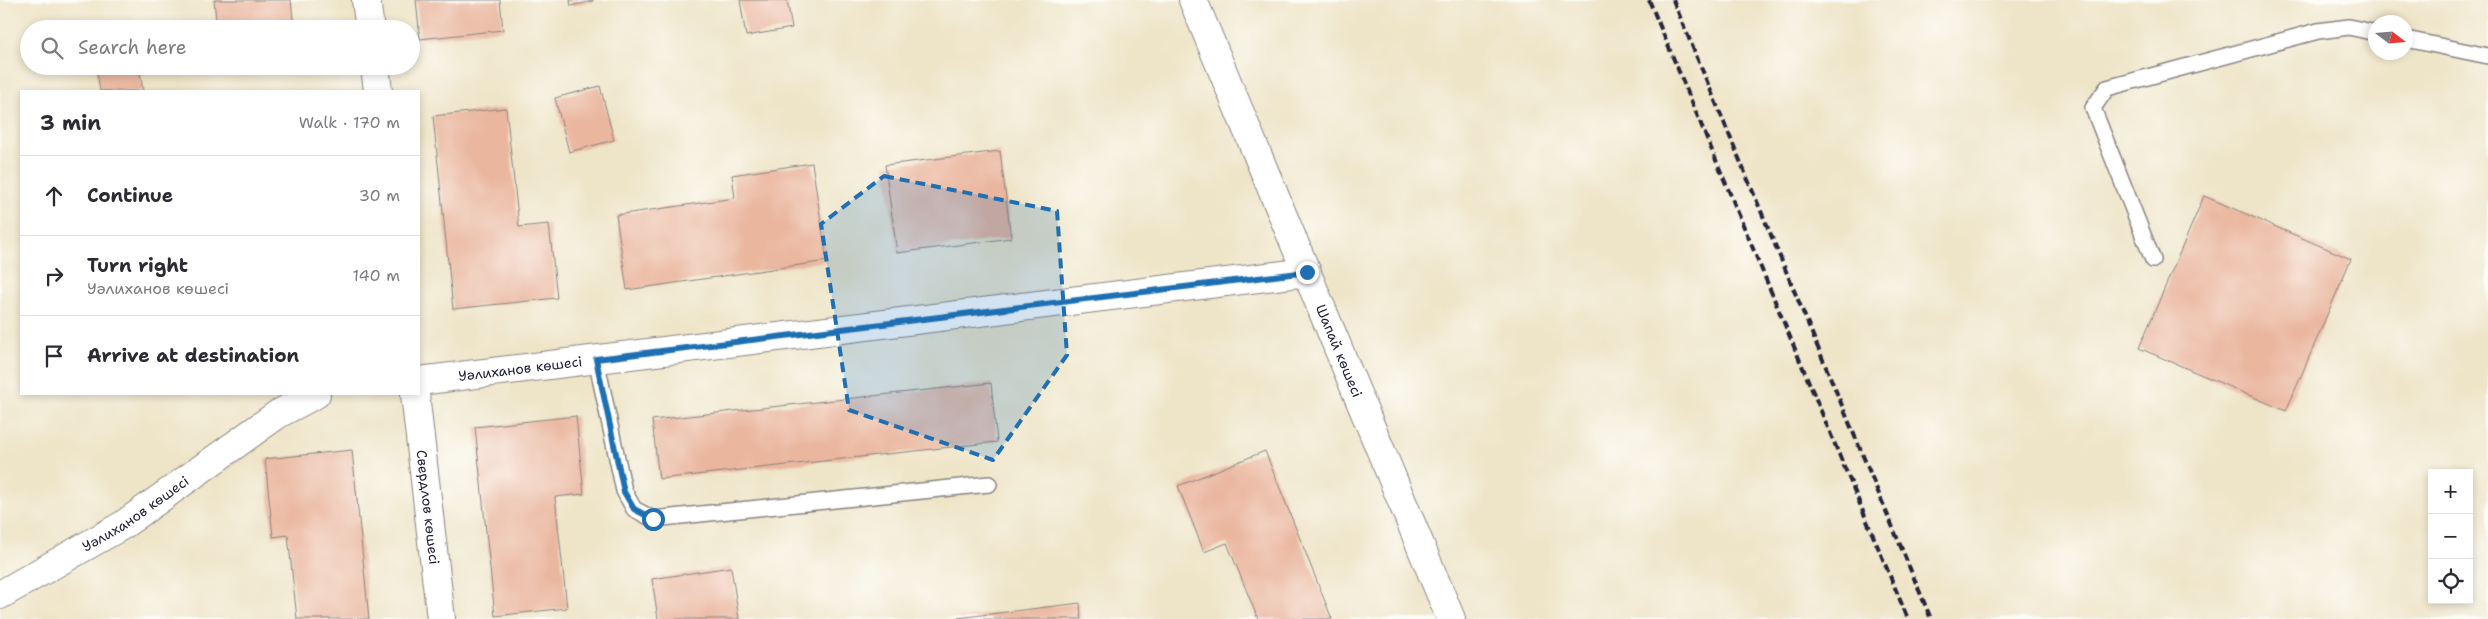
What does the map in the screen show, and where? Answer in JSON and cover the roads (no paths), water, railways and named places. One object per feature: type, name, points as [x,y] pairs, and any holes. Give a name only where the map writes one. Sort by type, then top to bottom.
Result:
[{"type":"street","points":[[366,0],[369,20]]},
{"type":"street","name":"Шапай көшесі","points":[[1193,0],[1451,619]]},
{"type":"street","points":[[376,75],[378,90]]},
{"type":"street","name":"Уәлиханов көшесі","points":[[420,381],[1307,272]]},
{"type":"street","name":"Уәлиханов көшесі","points":[[0,595],[123,525],[278,414],[314,395]]},
{"type":"street","name":"Свердлов көшесі","points":[[415,395],[441,619]]},
{"type":"lane","points":[[2153,260],[2093,108],[2107,88],[2318,31],[2349,27],[2368,31]]},
{"type":"lane","points":[[2413,40],[2488,56]]},
{"type":"lane","points":[[596,359],[624,492],[634,509],[653,519],[989,484]]},
{"type":"railway","points":[[1649,0],[1908,619]]},
{"type":"railway","points":[[1673,0],[1931,619]]}]
